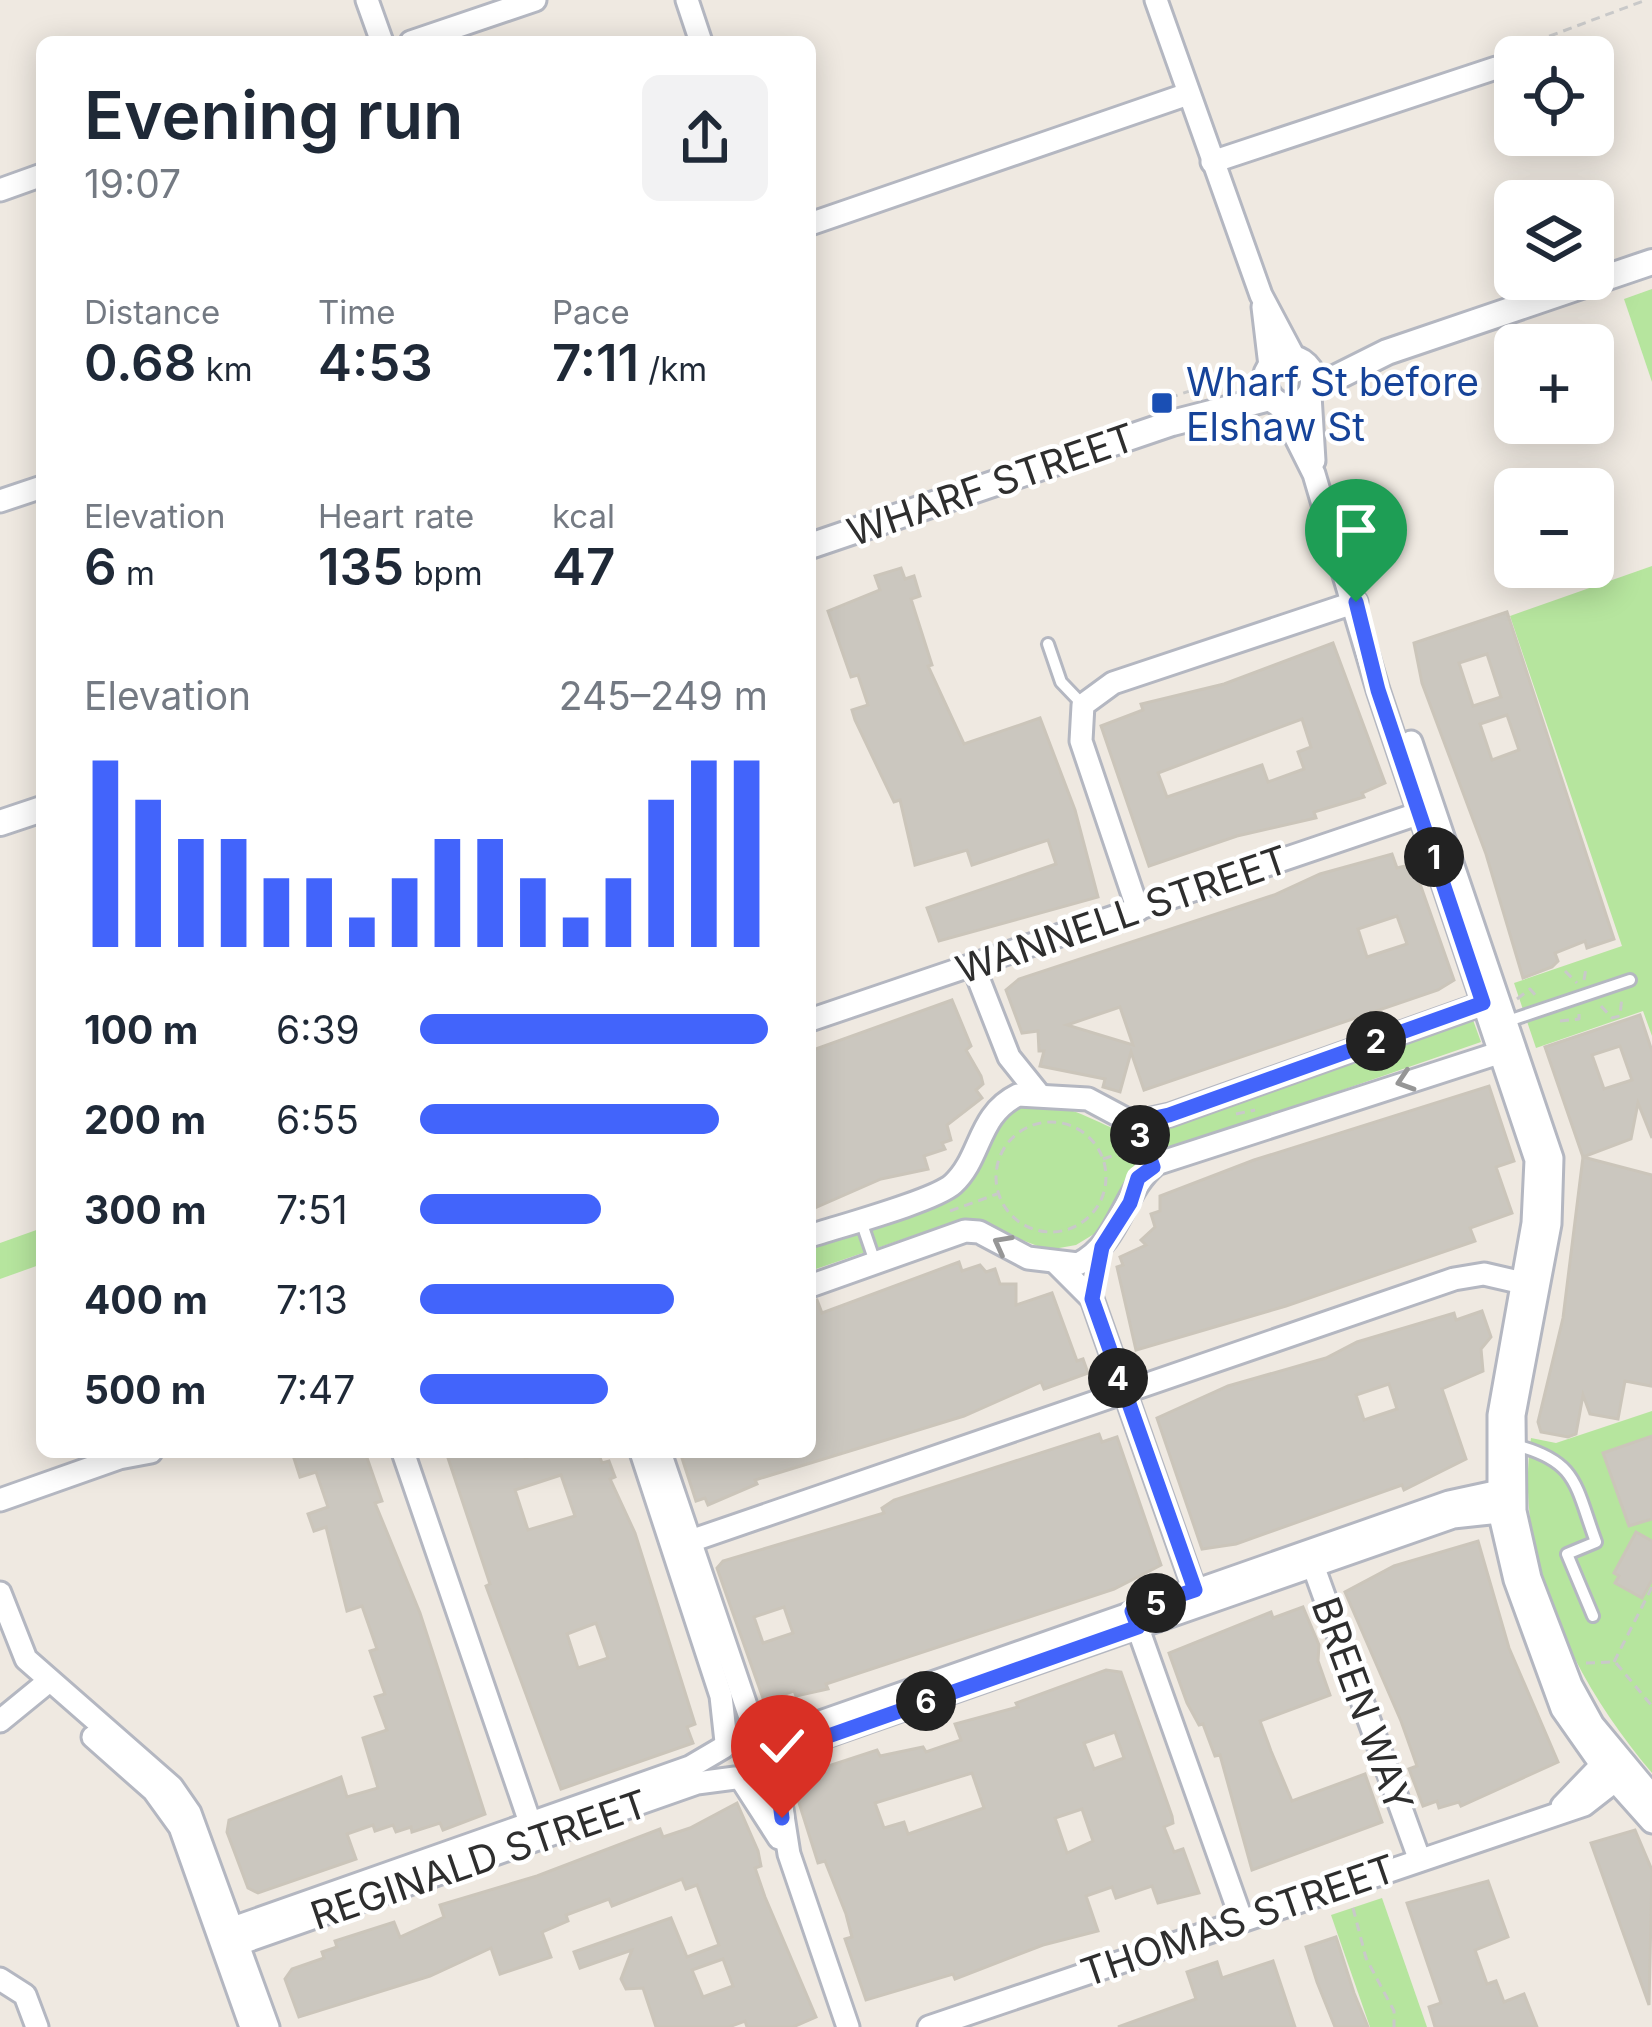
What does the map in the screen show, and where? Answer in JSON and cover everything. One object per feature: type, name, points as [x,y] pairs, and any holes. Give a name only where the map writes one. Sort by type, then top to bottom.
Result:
[{"type":"street","points":[[368,0],[380,36]]},
{"type":"street","points":[[429,36],[535,0]]},
{"type":"street","points":[[687,0],[699,36]]},
{"type":"street","points":[[1156,0],[1262,295],[1306,377],[1314,474]]},
{"type":"street","points":[[1212,162],[1494,69]]},
{"type":"street","points":[[816,222],[1188,94]]},
{"type":"street","points":[[0,190],[36,177]]},
{"type":"street","points":[[1265,383],[1306,377],[1387,352],[1652,262]]},
{"type":"street","points":[[1262,295],[1265,383],[1314,474],[1509,1049],[1536,1160],[1529,1284],[1506,1500]]},
{"type":"street","points":[[1265,383],[1296,406],[1306,377]]},
{"type":"street","name":"WHARF STREET","points":[[816,544],[1170,410],[1265,383]]},
{"type":"street","points":[[0,501],[36,489]]},
{"type":"street","points":[[1138,910],[1081,741],[1083,705],[1113,683],[1356,602]]},
{"type":"street","points":[[0,823],[36,811]]},
{"type":"street","name":"WANNELL STREET","points":[[816,1017],[1427,811]]},
{"type":"street","points":[[974,965],[1021,1096]]},
{"type":"street","points":[[1492,1000],[1508,1021],[1509,1049]]},
{"type":"street","points":[[816,1234],[949,1188],[966,1168],[980,1129],[1021,1096],[1088,1099],[1137,1122],[1169,1115],[1492,1000]]},
{"type":"street","points":[[1092,1299],[1102,1247],[1130,1203],[1138,1178],[1153,1167],[1509,1049]]},
{"type":"street","points":[[1009,1057],[1021,1096]]},
{"type":"street","points":[[816,1284],[965,1231],[979,1232],[1028,1258],[1055,1262],[1078,1264],[1102,1247]]},
{"type":"street","points":[[1055,1262],[1092,1299],[1198,1598]]},
{"type":"street","points":[[681,1544],[1454,1279],[1484,1274],[1529,1284]]},
{"type":"street","points":[[1529,1284],[1499,1414],[1506,1500],[1571,1685],[1615,1767],[1652,1822]]},
{"type":"street","points":[[0,1500],[118,1458]]},
{"type":"street","points":[[405,1458],[534,1832]]},
{"type":"street","points":[[644,1458],[759,1728],[780,1747],[778,1767],[789,1854],[848,2027]]},
{"type":"street","points":[[661,1458],[721,1696],[724,1762],[789,1854]]},
{"type":"street","points":[[725,1745],[737,1730],[809,1726],[1310,1558],[1506,1500]]},
{"type":"street","name":"BREEN WAY","points":[[1310,1558],[1419,1858]]},
{"type":"street","points":[[0,1594],[17,1644],[44,1687]]},
{"type":"street","points":[[739,1780],[761,1782],[815,1740],[1135,1619]]},
{"type":"street","points":[[1135,1619],[1241,1918]]},
{"type":"street","points":[[0,1637],[14,1666],[181,1800],[199,1830],[251,2027]]},
{"type":"street","points":[[0,1721],[44,1687]]},
{"type":"street","name":"REGINALD STREET","points":[[534,1832],[690,1768],[725,1745]]},
{"type":"street","points":[[1615,1767],[1652,1796]]},
{"type":"street","name":"THOMAS STREET","points":[[929,2027],[1584,1805],[1615,1767]]},
{"type":"street","name":"REGINALD STREET","points":[[228,1938],[534,1832],[697,1783],[739,1780]]},
{"type":"street","points":[[228,1938],[268,2027]]},
{"type":"street","points":[[0,1979],[25,1995],[37,2027]]},
{"type":"lane","points":[[1048,644],[1060,682],[1083,705]]},
{"type":"lane","points":[[1508,1021],[1630,980]]},
{"type":"lane","points":[[860,1218],[875,1262]]},
{"type":"lane","points":[[1512,1444],[1552,1454],[1569,1469],[1595,1542],[1567,1554],[1592,1616]]},
{"type":"path","points":[[1542,36],[1646,0]]},
{"type":"path","points":[[1170,410],[1265,383]]},
{"type":"path","points":[[1137,1122],[1153,1167]]},
{"type":"path","points":[[1062,1123],[1094,1142],[1103,1159],[1104,1194],[1084,1222],[1051,1232],[1034,1230],[1018,1222],[998,1194],[999,1156],[1024,1128],[1062,1123]]},
{"type":"path","points":[[1614,1662],[1652,1587]]},
{"type":"path","points":[[1572,1666],[1614,1662]]},
{"type":"path","points":[[1614,1662],[1652,1706]]},
{"type":"path","points":[[1342,1884],[1366,1958],[1392,2005],[1394,2027]]},
{"type":"green space","points":[[1652,289],[1652,382],[1624,299]]},
{"type":"green space","points":[[1652,566],[1652,1036],[1643,1011],[1536,1048],[1514,983],[1622,946],[1510,616],[1590,588],[1614,588],[1614,579]]},
{"type":"green space","points":[[1473,1020],[1481,1042],[1137,1161],[1099,1231],[1076,1245],[1048,1250],[965,1218],[816,1269],[816,1244],[911,1214],[960,1192],[983,1143],[1016,1109],[1052,1105],[1129,1135]]},
{"type":"green space","points":[[36,1230],[36,1266],[0,1279],[0,1243]]},
{"type":"green space","points":[[1652,1411],[1652,1773],[1598,1699],[1556,1617],[1531,1529],[1528,1484],[1531,1438],[1556,1443]]},
{"type":"green space","points":[[1382,1898],[1427,2027],[1370,2027],[1331,1915]]},
{"type":"building","points":[[901,568],[905,579],[914,576],[920,596],[911,599],[932,665],[928,666],[964,744],[1040,718],[1075,810],[1098,897],[939,941],[927,908],[1056,864],[1048,840],[972,865],[967,850],[915,865],[900,800],[894,802],[855,720],[852,710],[868,705],[858,675],[851,677],[828,611],[880,590],[875,576]]},
{"type":"building","points":[[1507,612],[1614,939],[1587,948],[1585,941],[1555,953],[1558,961],[1552,967],[1523,978],[1486,854],[1422,683],[1414,643]],"holes":[[[1487,654],[1501,697],[1473,706],[1459,663]],[[1507,715],[1519,750],[1492,760],[1480,724]]]},
{"type":"building","points":[[1333,643],[1385,783],[1362,793],[1364,797],[1314,812],[1316,818],[1237,836],[1149,866],[1101,726],[1143,710],[1141,704],[1224,684]],"holes":[[[1302,719],[1311,747],[1298,752],[1304,769],[1268,782],[1262,765],[1167,797],[1158,773]]]},
{"type":"building","points":[[1392,854],[1397,868],[1413,864],[1454,980],[1438,990],[1144,1090],[1131,1052],[1120,1092],[1103,1087],[1105,1079],[1040,1066],[1044,1051],[1039,1051],[1038,1031],[1022,1033],[1006,990],[1019,979],[1274,895],[1320,874]],"holes":[[[1397,916],[1407,944],[1367,957],[1358,929]],[[1120,1007],[1133,1045],[1067,1025]]]},
{"type":"building","points":[[952,1000],[971,1046],[966,1050],[981,1076],[983,1084],[976,1090],[982,1098],[947,1125],[951,1140],[942,1143],[945,1149],[924,1156],[928,1169],[881,1179],[817,1207],[816,1049]]},
{"type":"building","points":[[1640,1015],[1652,1051],[1652,1138],[1638,1103],[1631,1139],[1583,1157],[1545,1047]],"holes":[[[1620,1046],[1632,1080],[1604,1089],[1592,1055]]]},
{"type":"building","points":[[1489,1086],[1514,1161],[1496,1167],[1512,1213],[1470,1228],[1475,1241],[1286,1306],[1136,1350],[1117,1267],[1123,1265],[1120,1257],[1146,1245],[1141,1240],[1155,1227],[1151,1214],[1160,1211],[1160,1196],[1254,1160]]},
{"type":"building","points":[[1583,1157],[1652,1175],[1652,1378],[1651,1386],[1625,1381],[1618,1419],[1590,1414],[1583,1395],[1576,1434],[1568,1437],[1541,1432],[1538,1422],[1563,1318]]},
{"type":"building","points":[[959,1262],[962,1271],[980,1265],[986,1272],[995,1269],[1000,1284],[1016,1284],[1016,1305],[1052,1293],[1077,1361],[1083,1359],[1088,1373],[1044,1389],[1041,1382],[964,1416],[755,1480],[757,1484],[708,1505],[705,1498],[696,1501],[682,1458],[816,1458],[816,1300],[822,1313]]},
{"type":"building","points":[[1482,1311],[1491,1337],[1481,1349],[1483,1371],[1442,1389],[1466,1459],[1404,1490],[1402,1485],[1236,1544],[1202,1549],[1157,1418],[1228,1386],[1326,1358],[1357,1342],[1454,1313],[1456,1320]],"holes":[[[1389,1384],[1397,1409],[1364,1420],[1356,1395]]]},
{"type":"building","points":[[1099,1434],[1102,1442],[1117,1437],[1161,1565],[1114,1589],[826,1684],[828,1689],[796,1696],[794,1691],[764,1701],[717,1568],[723,1561],[884,1513],[882,1508],[894,1500]],"holes":[[[784,1607],[793,1633],[763,1643],[754,1617]]]},
{"type":"building","points":[[1652,1436],[1652,1519],[1629,1526],[1603,1453]]},
{"type":"building","points":[[294,1458],[367,1458],[382,1501],[375,1503],[420,1613],[485,1814],[443,1830],[440,1823],[412,1832],[411,1827],[396,1832],[393,1825],[375,1831],[373,1825],[347,1834],[356,1859],[258,1893],[248,1888],[227,1832],[229,1820],[341,1777],[347,1797],[378,1788],[363,1738],[387,1730],[375,1697],[385,1694],[370,1651],[377,1649],[362,1606],[347,1611],[326,1527],[314,1531],[308,1514],[328,1507],[316,1472],[300,1477]]},
{"type":"building","points":[[448,1458],[609,1461],[615,1477],[610,1479],[635,1533],[695,1724],[687,1727],[693,1743],[561,1789],[486,1586],[490,1584]],"holes":[[[561,1475],[575,1516],[528,1530],[515,1490]],[[596,1623],[608,1658],[578,1668],[567,1634]]]},
{"type":"building","points":[[1636,1532],[1652,1541],[1652,1580],[1642,1598],[1615,1583],[1619,1576],[1614,1573]]},
{"type":"building","points":[[1478,1541],[1509,1648],[1558,1762],[1461,1806],[1459,1802],[1439,1808],[1437,1801],[1423,1806],[1409,1769],[1417,1766],[1401,1721],[1345,1592],[1394,1566]]},
{"type":"building","points":[[1303,1607],[1319,1645],[1318,1661],[1330,1695],[1260,1721],[1271,1751],[1292,1801],[1365,1774],[1382,1822],[1252,1870],[1220,1755],[1215,1756],[1203,1724],[1199,1725],[1187,1703],[1169,1653],[1271,1612],[1273,1618]]},
{"type":"building","points":[[1106,1670],[1121,1672],[1172,1816],[1173,1823],[1164,1827],[1174,1852],[1183,1849],[1199,1893],[1158,1903],[1152,1886],[1116,1898],[1112,1887],[1086,1896],[1098,1931],[1043,1945],[955,1979],[953,1974],[866,2000],[845,1939],[852,1937],[846,1914],[825,1861],[818,1863],[793,1784],[803,1780],[801,1775],[877,1750],[880,1756],[923,1747],[926,1752],[961,1740],[955,1724],[1018,1707],[1016,1703]],"holes":[[[1115,1732],[1124,1758],[1094,1769],[1084,1743]],[[972,1773],[984,1808],[908,1834],[904,1822],[884,1828],[875,1803]],[[1082,1809],[1093,1841],[1067,1853],[1055,1818]]]},
{"type":"building","points":[[737,1803],[758,1851],[761,1866],[755,1868],[765,1897],[816,2017],[793,2027],[747,2027],[745,2021],[729,2027],[656,2027],[643,1988],[626,1989],[621,1979],[632,1950],[580,1968],[574,1952],[671,1918],[687,1957],[719,1945],[697,1885],[686,1889],[682,1879],[612,1906],[609,1899],[566,1915],[568,1921],[542,1932],[551,1957],[500,1974],[491,1948],[430,1976],[299,2017],[285,1979],[292,1969],[324,1958],[322,1952],[337,1947],[335,1941],[394,1922],[400,1937],[444,1917],[440,1905],[537,1876],[660,1829],[663,1837]],"holes":[[[723,1959],[733,1986],[703,1997],[692,1970]]]},
{"type":"building","points":[[1635,1830],[1652,1870],[1649,2005],[1591,1843]]},
{"type":"building","points":[[1488,1881],[1508,1937],[1475,1950],[1487,1984],[1496,1981],[1504,2002],[1524,1994],[1537,2027],[1435,2027],[1429,2007],[1441,2003],[1407,1903]]},
{"type":"building","points":[[1336,1937],[1368,2027],[1335,2027],[1317,1982],[1306,1947]]},
{"type":"building","points":[[1273,1961],[1295,2027],[1118,2027],[1196,1999],[1187,1972],[1217,1962],[1222,1978]]},
{"type":"place","name":"Wharf St before Elshaw St","points":[[1162,403]]},
{"type":"route","points":[[782,1818],[776,1771],[800,1746],[1138,1627],[1132,1611],[1195,1590],[1092,1299],[1102,1247],[1130,1203],[1138,1178],[1153,1167],[1137,1122],[1169,1115],[1483,1003],[1378,690],[1356,602]]}]
